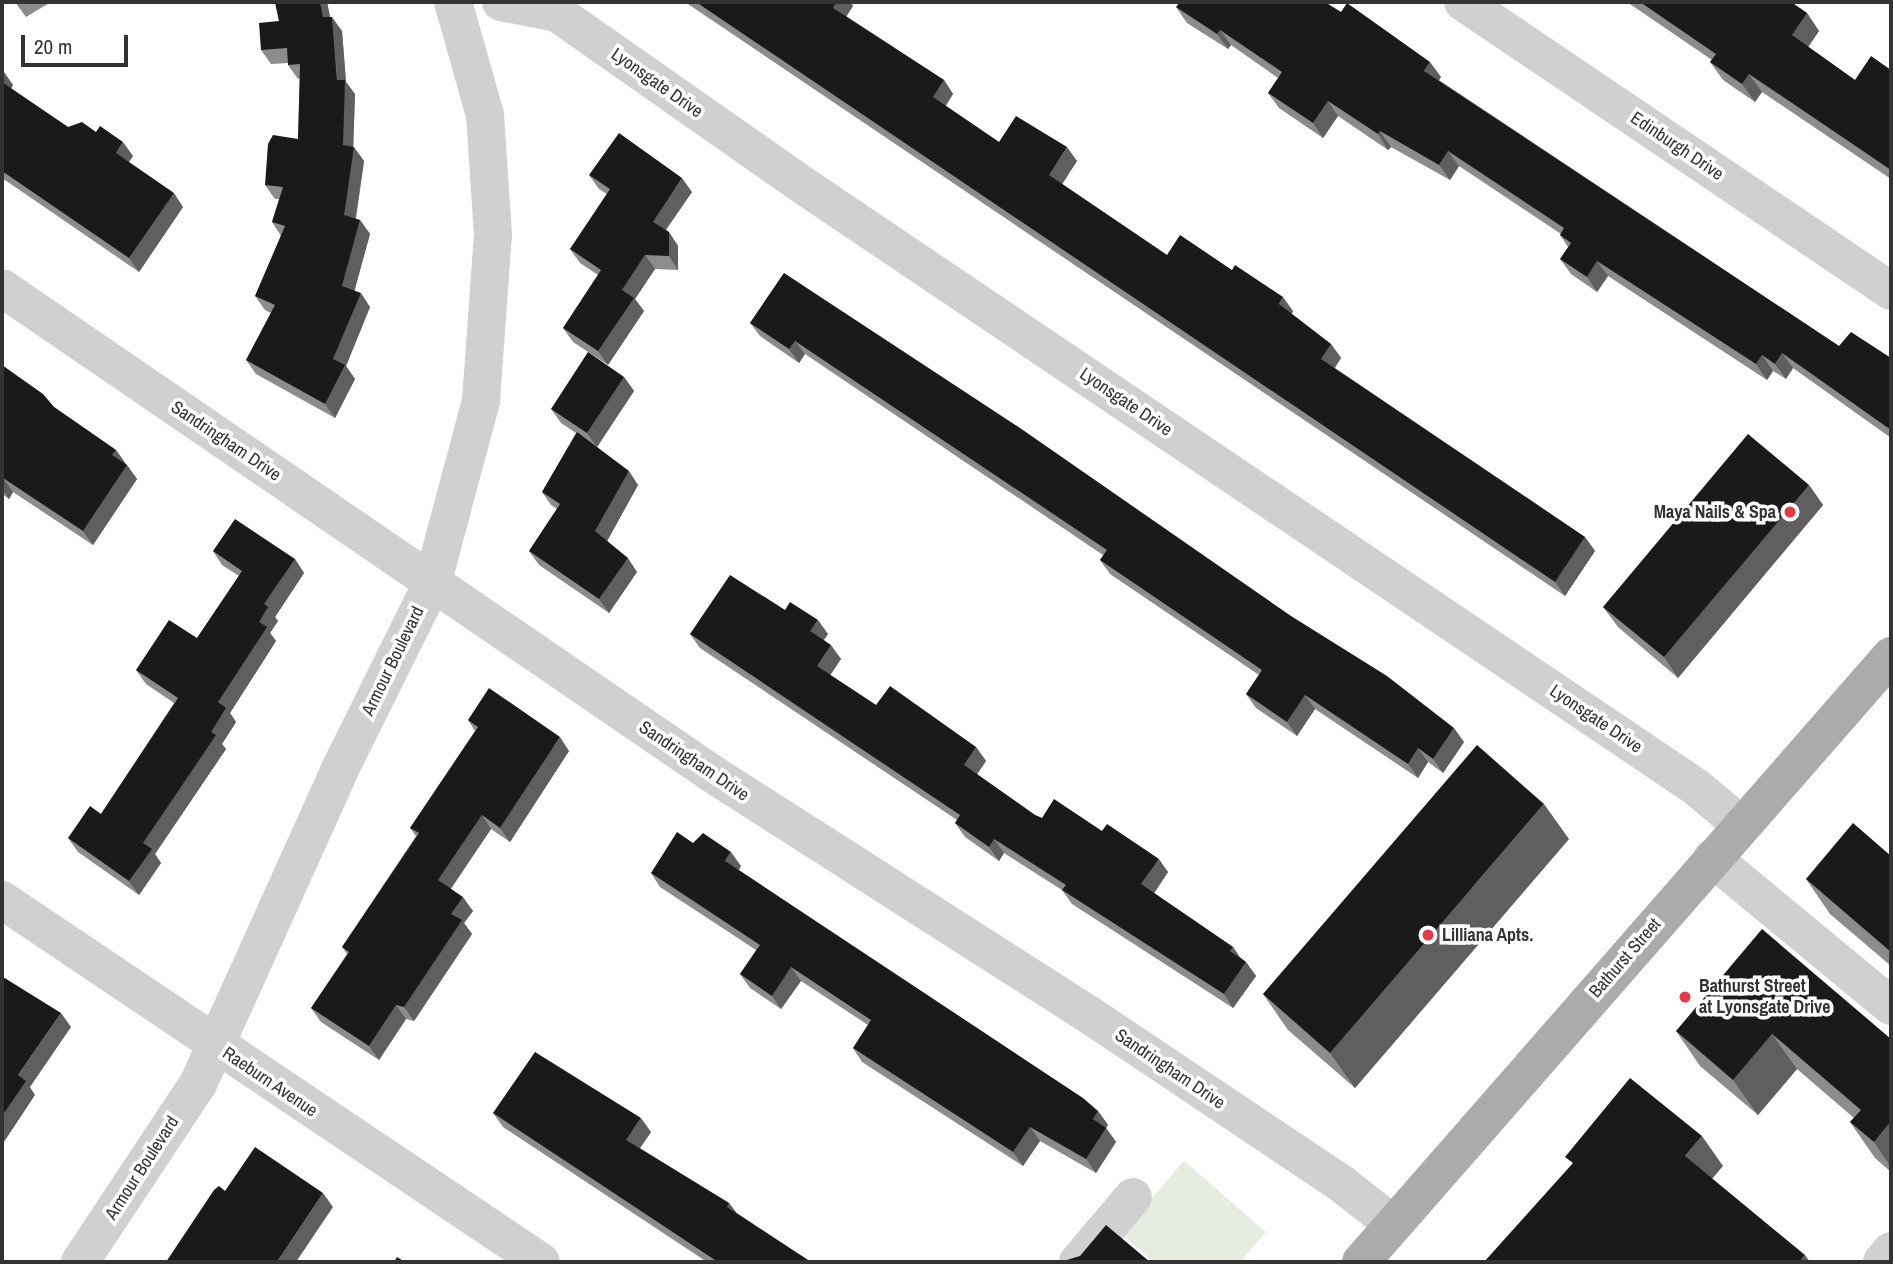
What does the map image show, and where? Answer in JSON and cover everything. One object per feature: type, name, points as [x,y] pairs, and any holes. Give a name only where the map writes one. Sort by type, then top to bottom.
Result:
[{"type":"main road","name":"Bathurst Street","points":[[1361,1262],[1891,656]]},
{"type":"street","name":"Armour Boulevard","points":[[80,1262],[198,1084],[339,771],[432,584],[481,401],[493,235],[485,115],[453,2]]},
{"type":"street","name":"Lyonsgate Drive","points":[[501,2],[557,13],[807,188],[1696,787],[1741,825]]},
{"type":"street","name":"Edinburgh Drive","points":[[1463,2],[1891,291]]},
{"type":"street","name":"Sandringham Drive","points":[[2,288],[711,773],[1102,1023],[1343,1185],[1392,1224]]},
{"type":"street","points":[[1712,858],[1891,1006]]},
{"type":"street","name":"Raeburn Avenue","points":[[2,900],[541,1262]]},
{"type":"street","points":[[1078,1262],[1133,1197]]},
{"type":"street","points":[[1882,1262],[1891,1251]]},
{"type":"shaded area","points":[[1184,1161],[1266,1232],[1240,1262],[1153,1262],[1121,1234]]},
{"type":"building","points":[[275,2],[320,2],[323,17],[332,17],[337,80],[345,80],[343,145],[354,147],[344,215],[360,220],[342,286],[361,293],[333,359],[345,365],[325,404],[246,360],[275,305],[255,296],[285,226],[272,222],[283,187],[265,185],[268,144],[273,135],[298,139],[300,64],[288,65],[287,48],[261,50],[259,23],[279,21]]},
{"type":"building","points":[[696,2],[837,2],[833,8],[944,80],[933,97],[999,142],[1016,116],[1067,147],[1049,175],[1167,255],[1180,235],[1232,270],[1235,265],[1283,297],[1279,304],[1331,344],[1321,359],[1585,537],[1555,582]]},
{"type":"building","points":[[1180,2],[1325,2],[1341,12],[1347,3],[1430,62],[1424,71],[1839,346],[1851,332],[1891,358],[1891,430],[1782,353],[1775,364],[1762,355],[1756,364],[1597,261],[1587,277],[1560,259],[1571,243],[1560,235],[1564,228],[1448,151],[1439,165],[1380,131],[1378,134],[1328,101],[1313,123],[1268,93],[1282,72],[1220,30],[1217,34],[1176,7]]},
{"type":"building","points":[[1640,2],[1791,2],[1807,13],[1792,35],[1855,80],[1871,56],[1891,70],[1891,170],[1749,74],[1742,84],[1710,62],[1716,54]]},
{"type":"building","points":[[2,82],[68,127],[82,122],[96,132],[100,126],[123,142],[116,153],[174,193],[129,258],[2,171]]},
{"type":"building","points":[[619,133],[682,178],[653,222],[669,232],[669,256],[645,255],[622,290],[634,298],[598,351],[563,328],[601,270],[570,249],[610,189],[589,175]]},
{"type":"building","points":[[784,273],[1020,428],[1291,616],[1387,676],[1454,728],[1433,759],[1418,748],[1408,764],[1305,695],[1287,722],[1246,694],[1262,670],[1100,560],[1107,550],[795,341],[789,349],[750,323]]},
{"type":"building","points":[[588,352],[624,377],[587,433],[551,409]]},
{"type":"building","points":[[2,365],[43,394],[54,407],[116,450],[112,455],[127,465],[83,531],[3,478],[2,481]]},
{"type":"building","points":[[577,432],[629,471],[595,531],[628,558],[599,599],[529,551],[560,504],[542,492]]},
{"type":"building","points":[[1748,434],[1809,485],[1664,657],[1603,607]]},
{"type":"building","points":[[235,519],[295,559],[264,604],[268,607],[259,622],[267,627],[218,702],[226,708],[211,732],[216,735],[143,843],[152,849],[129,881],[68,838],[90,806],[101,814],[178,698],[136,670],[169,620],[197,638],[242,571],[213,551]]},
{"type":"building","points":[[730,575],[785,610],[790,602],[818,620],[810,631],[831,645],[817,666],[876,705],[890,686],[976,747],[964,765],[1035,815],[1042,818],[1054,799],[1102,831],[1107,824],[1159,859],[1141,884],[1233,947],[1230,951],[1246,962],[1224,994],[1062,890],[1066,885],[994,839],[989,847],[955,823],[960,815],[690,634]]},
{"type":"building","points":[[489,688],[560,737],[500,828],[482,815],[438,880],[463,897],[451,914],[462,920],[404,1007],[396,1005],[369,1046],[311,1008],[349,952],[342,947],[419,833],[410,828],[478,727],[468,720]]},
{"type":"building","points":[[1477,745],[1544,804],[1330,1053],[1263,994]]},
{"type":"building","points":[[1853,823],[1891,856],[1891,952],[1806,879]]},
{"type":"building","points":[[677,832],[693,843],[703,833],[731,852],[725,861],[1083,1098],[1098,1111],[1093,1119],[1106,1128],[1086,1159],[1030,1127],[1013,1152],[853,1048],[871,1020],[791,967],[772,996],[740,974],[760,945],[651,873]]},
{"type":"building","points":[[1762,929],[1891,1039],[1891,1121],[1874,1142],[1850,1122],[1861,1110],[1772,1034],[1733,1080],[1676,1031]]},
{"type":"building","points":[[3,977],[61,1013],[18,1075],[26,1081],[2,1116],[4,1021]]},
{"type":"building","points":[[535,1052],[641,1118],[626,1140],[729,1203],[727,1207],[811,1262],[718,1262],[493,1113]]},
{"type":"building","points":[[1630,1078],[1702,1136],[1685,1156],[1805,1255],[1799,1262],[1484,1262],[1573,1163],[1565,1157]]},
{"type":"building","points":[[255,1147],[323,1193],[277,1262],[166,1262],[214,1190],[219,1186],[225,1191]]},
{"type":"building","points":[[1106,1225],[1150,1262],[1060,1262],[1080,1256]]},
{"type":"place","name":"Maya Nails & Spa","points":[[1790,512]]},
{"type":"place","name":"Lilliana Apts.","points":[[1428,935]]},
{"type":"place","name":"Bathurst Street at Lyonsgate Drive","points":[[1685,997]]}]
